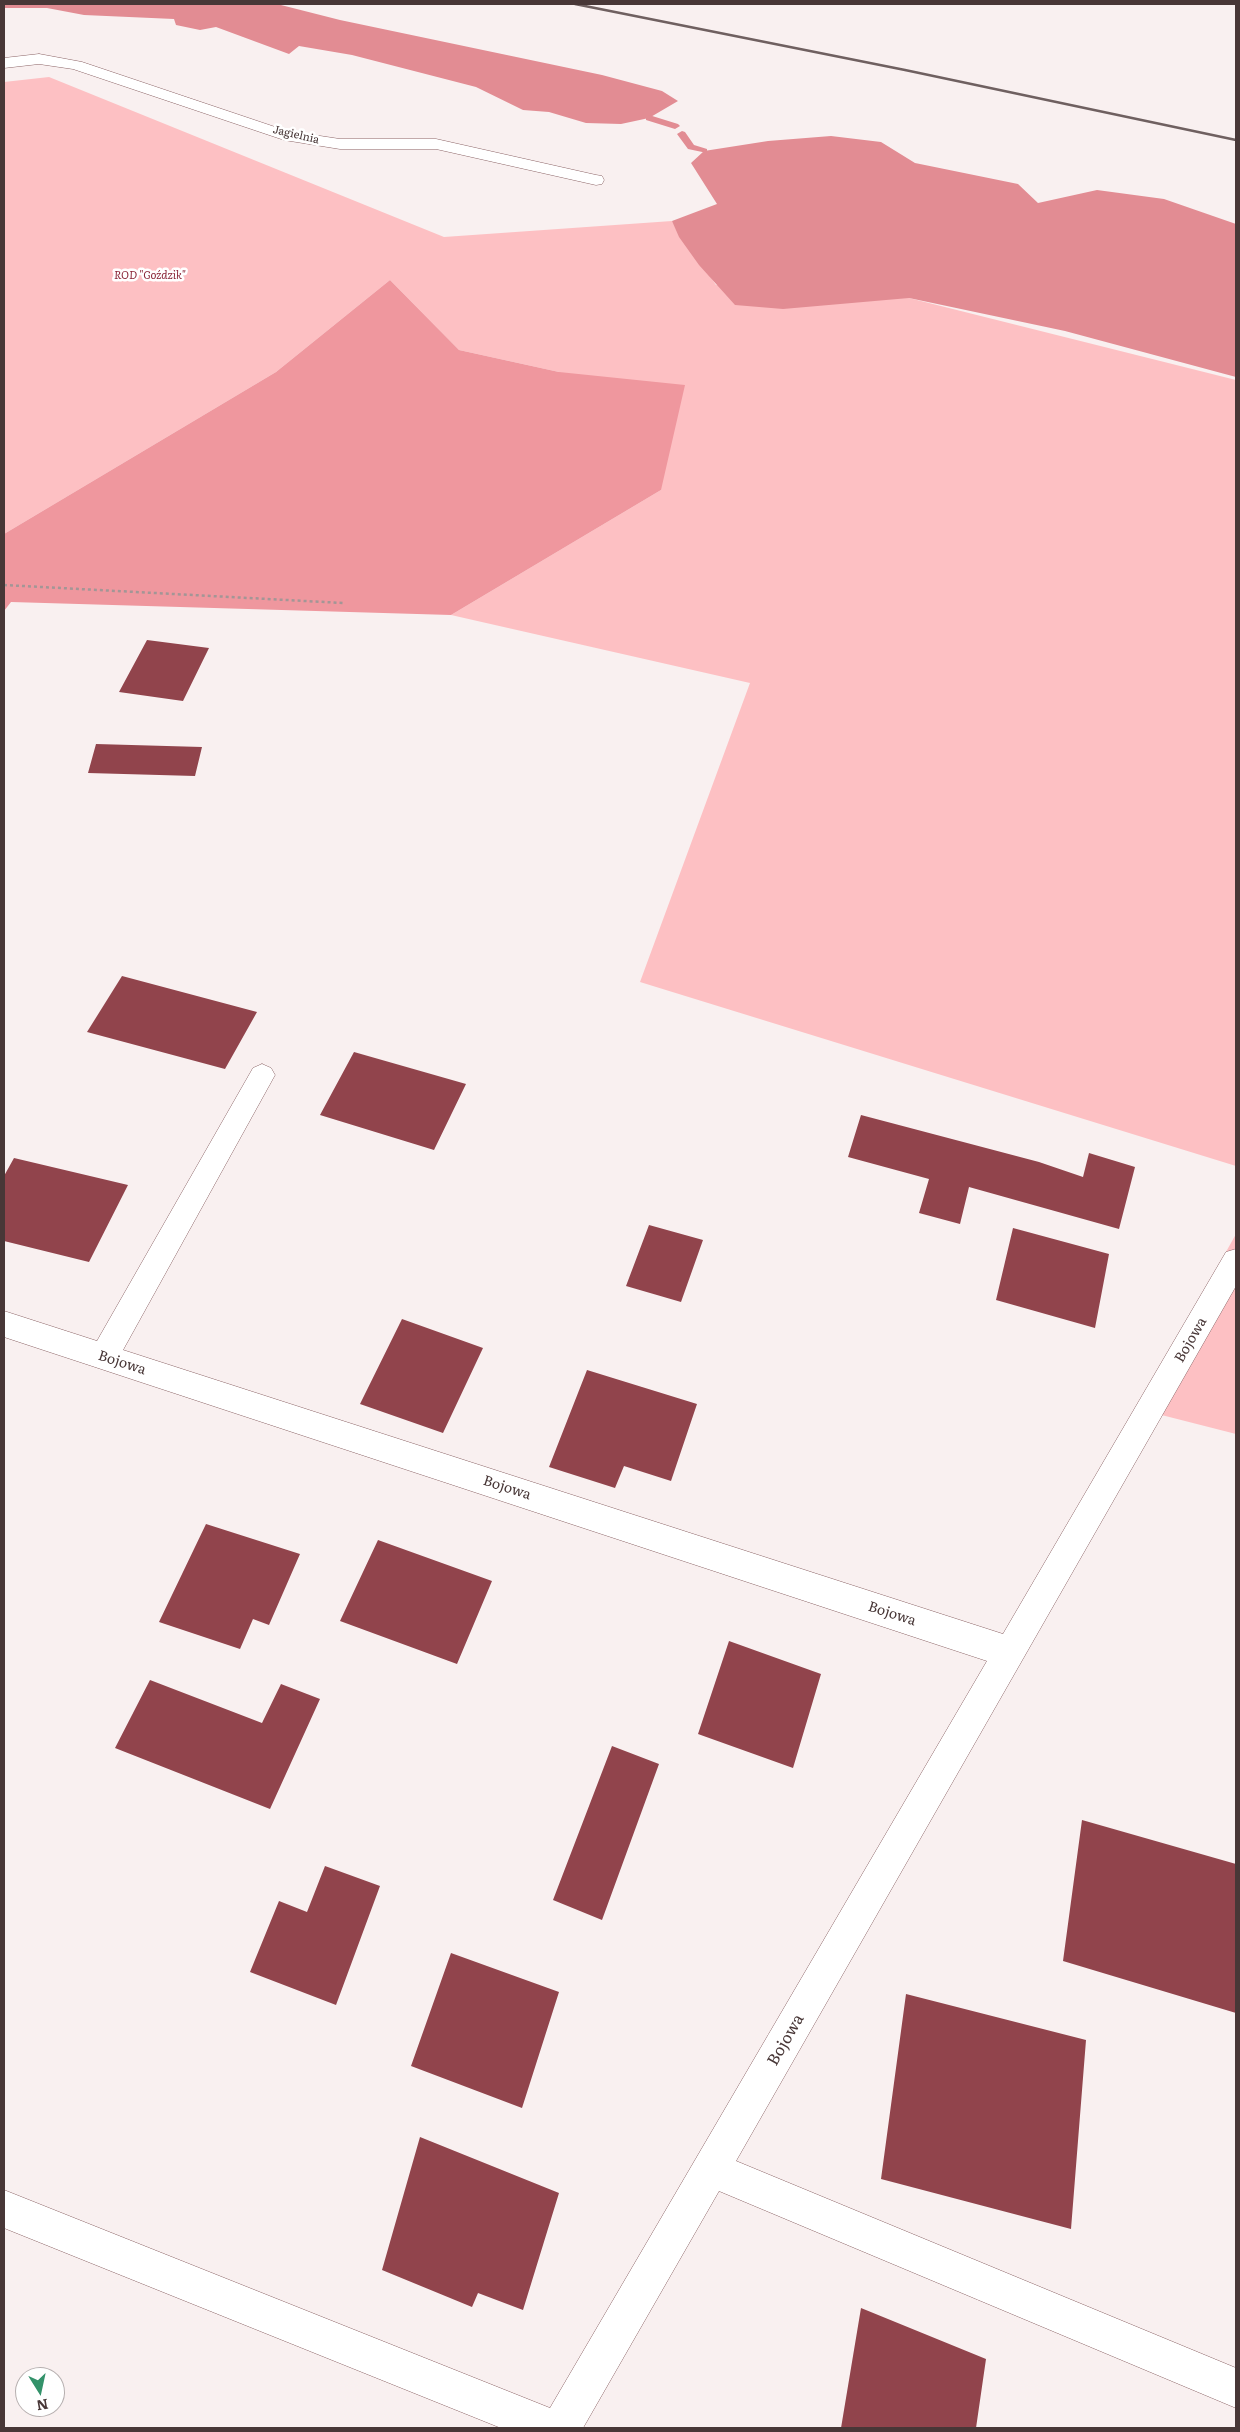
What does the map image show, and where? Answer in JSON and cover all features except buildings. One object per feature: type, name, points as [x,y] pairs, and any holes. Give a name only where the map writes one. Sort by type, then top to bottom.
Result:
[{"type":"street","name":"Jagielnia","points":[[4,63],[39,59],[76,65],[284,135],[340,144],[436,144],[596,180]]},
{"type":"street","points":[[104,1357],[262,1075]]},
{"type":"street","name":"Bojowa","points":[[561,2428],[1236,1261]]},
{"type":"street","name":"Bojowa","points":[[4,1324],[1010,1652]]},
{"type":"street","points":[[711,2169],[1236,2388]]},
{"type":"street","points":[[4,2209],[550,2428]]},
{"type":"path","points":[[4,585],[343,604]]},
{"type":"green space","name":"ROD \"Goździk\"","points":[[49,77],[444,237],[672,221],[716,285],[909,298],[1236,380],[1236,1166],[640,982],[750,683],[451,615],[661,490],[559,372],[459,350],[390,280],[276,372],[4,534],[4,82]]},
{"type":"green space","points":[[1236,1234],[1236,1434],[1138,1409]]},
{"type":"shaded area","points":[[4,4],[277,4],[340,20],[602,75],[662,91],[678,101],[649,118],[621,124],[586,123],[549,112],[523,110],[476,87],[352,55],[299,46],[289,54],[216,27],[200,30],[176,25],[174,19],[84,15],[47,8],[4,8]]},
{"type":"shaded area","points":[[831,136],[881,142],[915,163],[1018,184],[1038,203],[1097,190],[1164,199],[1236,224],[1236,377],[1065,331],[909,298],[783,309],[735,305],[699,265],[679,237],[672,221],[717,204],[691,163],[704,151],[768,141]]},
{"type":"shaded area","points":[[390,280],[459,350],[559,372],[685,385],[661,490],[451,615],[11,602],[4,611],[4,534],[276,372]]},
{"type":"waterway","points":[[649,118],[675,126]]},
{"type":"waterway","points":[[682,134],[691,147],[704,151]]},
{"type":"railway","points":[[575,4],[905,70],[1236,140]]}]
